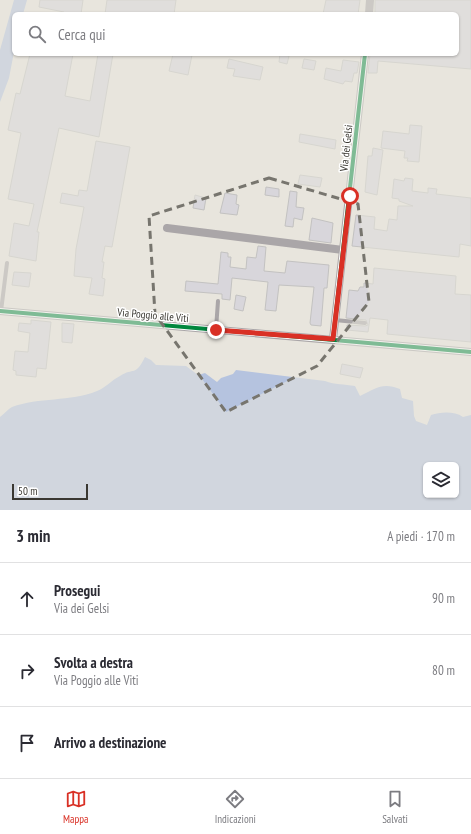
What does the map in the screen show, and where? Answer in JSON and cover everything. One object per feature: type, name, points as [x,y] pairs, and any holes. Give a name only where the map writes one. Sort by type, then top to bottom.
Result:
[{"type":"street","points":[[369,12],[370,0]]},
{"type":"street","name":"Via dei Gelsi","points":[[333,339],[365,56]]},
{"type":"street","points":[[167,228],[343,250]]},
{"type":"street","name":"Via Poggio alle Viti","points":[[0,311],[471,352]]},
{"type":"lane","points":[[0,311],[7,263]]},
{"type":"lane","points":[[216,330],[218,301]]},
{"type":"lane","points":[[335,320],[365,323]]},
{"type":"highlighted area","points":[[269,178],[358,204],[369,302],[317,366],[226,412],[155,314],[149,216]]},
{"type":"water","points":[[14,0],[27,0],[24,12],[12,12],[12,56],[13,56],[9,78],[0,102],[0,50]]},
{"type":"water","points":[[145,357],[156,365],[186,366],[198,375],[205,373],[217,382],[221,378],[233,374],[236,370],[355,386],[360,396],[380,387],[389,386],[400,389],[402,398],[413,401],[414,416],[416,421],[427,425],[431,415],[435,414],[452,413],[463,417],[471,415],[471,510],[0,510],[0,417],[10,408],[22,404],[76,397],[97,391],[125,373],[134,371],[139,367]]},
{"type":"building","points":[[40,0],[83,0],[81,12],[64,12],[39,7]]},
{"type":"building","points":[[107,0],[176,0],[174,12],[105,12]]},
{"type":"building","points":[[326,0],[360,0],[358,12],[323,12]]},
{"type":"building","points":[[375,0],[471,0],[471,69],[378,61],[377,73],[368,73],[370,56],[459,56],[459,12],[375,12]]},
{"type":"building","points":[[30,56],[73,56],[65,96],[90,101],[98,56],[113,56],[99,137],[59,128],[37,232],[39,232],[36,261],[9,256],[14,223],[29,226],[34,204],[8,199],[21,133],[8,130],[16,93],[20,94]]},
{"type":"building","points":[[173,56],[192,56],[188,75],[169,71]]},
{"type":"building","points":[[280,56],[289,56],[287,64],[279,62]]},
{"type":"building","points":[[229,59],[263,67],[260,80],[233,76],[235,69],[227,68]]},
{"type":"building","points":[[304,59],[316,61],[314,70],[302,68]]},
{"type":"building","points":[[343,60],[359,62],[357,73],[354,73],[352,82],[345,81],[343,84],[324,79],[326,68],[341,71]]},
{"type":"building","points":[[410,125],[422,126],[419,162],[407,161],[408,158],[404,158],[405,151],[381,148],[383,131],[409,134]]},
{"type":"building","points":[[300,134],[336,140],[335,149],[299,142]]},
{"type":"building","points":[[96,141],[130,147],[112,247],[105,246],[102,262],[104,262],[102,278],[105,279],[103,296],[89,294],[92,278],[74,276],[76,249],[84,207],[60,203],[62,193],[78,196],[79,190],[87,191]]},
{"type":"building","points":[[373,148],[383,150],[377,195],[365,192],[368,156],[372,156]]},
{"type":"building","points":[[300,175],[322,178],[320,187],[298,184]]},
{"type":"building","points":[[405,178],[413,179],[412,191],[428,193],[428,188],[437,189],[436,194],[471,198],[471,246],[460,244],[459,257],[352,246],[356,215],[375,217],[374,229],[387,231],[389,219],[397,220],[398,206],[413,206],[399,201],[399,199],[392,198],[394,179],[404,181]]},
{"type":"building","points":[[266,187],[279,189],[279,197],[265,195]]},
{"type":"building","points":[[290,191],[297,192],[296,207],[304,208],[302,220],[294,218],[293,227],[285,226]]},
{"type":"building","points":[[225,193],[237,195],[236,204],[239,205],[237,215],[220,213]]},
{"type":"building","points":[[195,195],[206,198],[204,210],[193,208]]},
{"type":"building","points":[[312,218],[333,223],[331,243],[309,240]]},
{"type":"building","points":[[258,246],[266,247],[264,271],[285,273],[287,261],[329,265],[327,288],[324,288],[321,326],[311,325],[310,323],[314,287],[279,285],[276,311],[265,310],[268,282],[232,278],[230,300],[222,299],[222,294],[185,291],[186,281],[218,284],[221,252],[228,253],[228,257],[231,257],[230,267],[246,269],[247,257],[256,258]]},
{"type":"building","points":[[374,268],[456,276],[455,294],[471,295],[471,342],[387,334],[388,320],[370,318],[368,332],[347,330],[347,325],[368,325],[366,320],[346,318],[349,290],[358,291],[360,287],[364,287],[364,283],[373,284]]},
{"type":"building","points":[[14,272],[31,273],[29,287],[12,285]]},
{"type":"building","points":[[236,295],[246,297],[243,311],[234,309]]},
{"type":"building","points":[[31,320],[51,322],[46,369],[37,368],[36,377],[16,375],[16,371],[13,370],[15,351],[28,352],[30,333],[18,331],[19,323],[31,324]]},
{"type":"building","points":[[62,323],[74,324],[72,343],[62,342]]},
{"type":"building","points":[[342,364],[363,368],[360,378],[340,374]]},
{"type":"cycle path","points":[[333,339],[365,56]]},
{"type":"cycle path","points":[[0,311],[471,352]]},
{"type":"route","points":[[216,330],[333,339],[350,196]]}]
